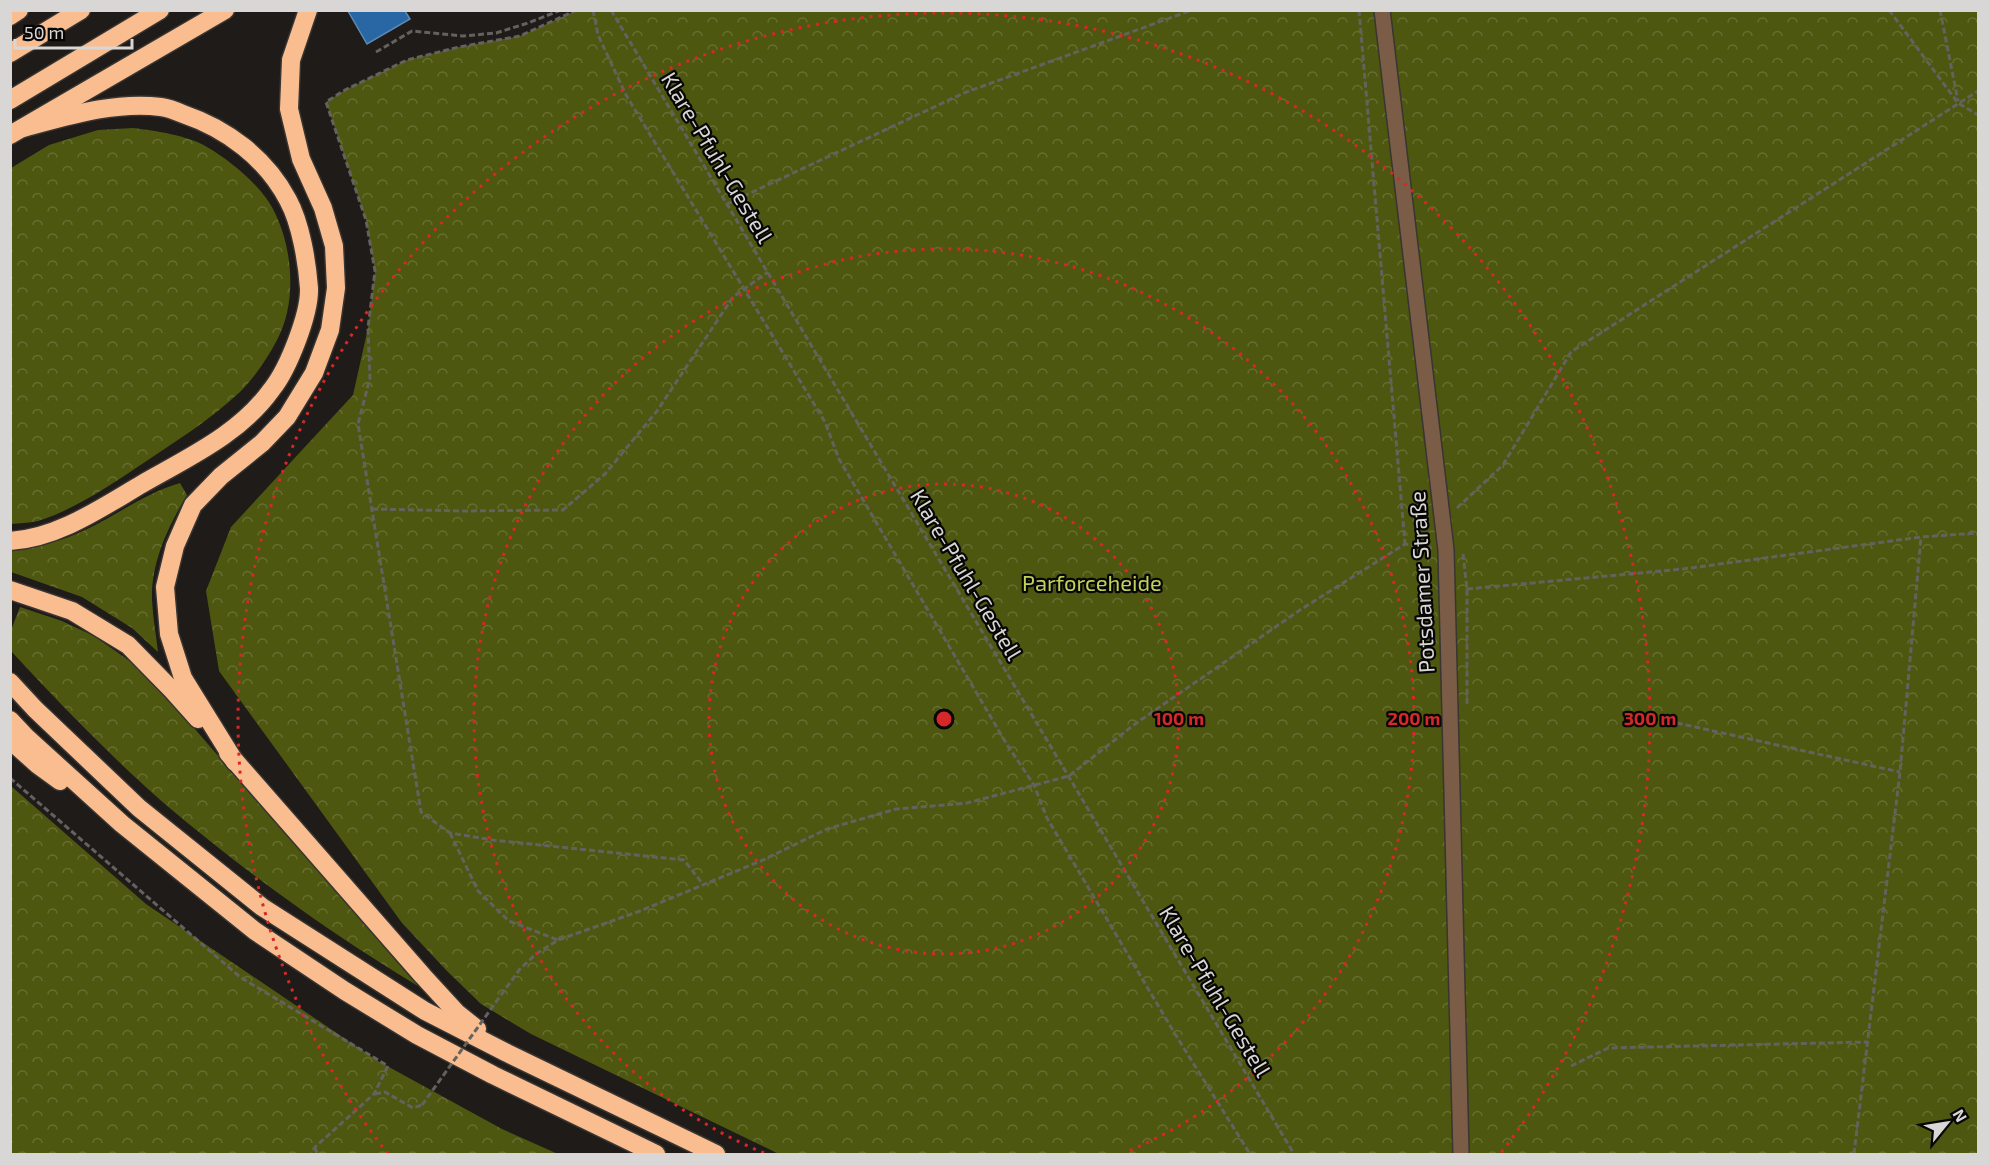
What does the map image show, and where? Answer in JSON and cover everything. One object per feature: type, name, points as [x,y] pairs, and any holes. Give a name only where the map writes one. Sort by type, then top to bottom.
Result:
[{"type":"highway","points":[[10,16],[19,10]]},
{"type":"highway","points":[[10,53],[81,10]]},
{"type":"highway","points":[[10,100],[160,10]]},
{"type":"highway","points":[[17,132],[225,10]]},
{"type":"highway","points":[[235,762],[183,678],[169,634],[165,587],[175,546],[194,505],[221,476],[262,443],[287,417],[315,373],[330,330],[336,288],[334,246],[323,208],[301,159],[289,109],[291,60],[308,10]]},
{"type":"highway","points":[[10,541],[30,540],[80,520],[220,440],[248,419],[273,388],[290,357],[303,324],[309,290],[300,231],[289,201],[266,168],[237,140],[204,121],[163,107],[123,106],[74,115],[17,132]]},
{"type":"highway","points":[[10,590],[72,611],[128,645],[173,691],[457,1012],[507,1053]]},
{"type":"highway","points":[[10,682],[35,709],[139,808],[262,907],[425,1011],[716,1155]]},
{"type":"highway","points":[[10,720],[122,824],[255,931],[345,991],[417,1035],[656,1155]]},
{"type":"highway","points":[[10,740],[38,765],[122,824]]},
{"type":"street","name":"Potsdamer Straße","points":[[1382,10],[1446,550],[1461,1155]]},
{"type":"path","points":[[376,52],[412,31],[463,36],[496,33],[561,10]]},
{"type":"path","points":[[558,940],[509,921],[478,891],[450,834],[421,812],[358,424],[370,378],[368,328],[375,271],[366,220],[326,102],[345,90],[407,60],[459,47],[520,36],[577,10]]},
{"type":"path","points":[[593,10],[598,35],[626,95],[825,422],[839,459],[1006,743],[1034,785],[1047,818],[1175,1034],[1250,1155]]},
{"type":"path","name":"Klare-Pfuhl-Gestell","points":[[611,10],[1294,1155]]},
{"type":"path","points":[[727,204],[964,93],[1192,10]]},
{"type":"path","points":[[1359,10],[1405,544]]},
{"type":"path","points":[[1889,10],[1958,103],[1978,115]]},
{"type":"path","points":[[1940,10],[1958,103]]},
{"type":"path","points":[[1455,517],[1457,507],[1503,465],[1571,352],[1978,91]]},
{"type":"path","points":[[372,510],[563,510],[606,474],[657,411],[733,297],[768,272]]},
{"type":"path","points":[[1467,589],[1683,569],[1921,537],[1978,533]]},
{"type":"path","points":[[1854,1155],[1900,772],[1921,537]]},
{"type":"path","points":[[374,1094],[385,1092],[413,1108],[422,1105],[520,969],[536,954],[558,940],[640,911],[763,860],[827,829],[896,809],[967,803],[1069,776],[1135,724],[1290,617],[1405,544],[1446,550]]},
{"type":"path","points":[[1668,721],[1900,772]]},
{"type":"path","points":[[10,778],[240,977],[388,1066],[374,1094],[315,1147],[311,1155]]},
{"type":"path","points":[[450,834],[684,860],[702,884]]},
{"type":"path","points":[[1570,1066],[1608,1048],[1867,1042]]},
{"type":"path","points":[[315,1147],[317,1155]]},
{"type":"green space","name":"Parforceheide","points":[[577,10],[1978,11],[1978,1154],[779,1154],[531,1034],[481,1004],[402,923],[219,671],[206,591],[231,527],[353,395],[368,328],[375,271],[366,220],[326,102],[345,90],[407,60],[459,47],[520,36]]},
{"type":"green space","points":[[133,128],[171,134],[199,143],[236,167],[255,184],[270,203],[286,243],[290,276],[288,310],[277,340],[251,380],[229,402],[206,420],[120,479],[80,503],[38,521],[11,524],[11,168],[49,145],[98,130]]},
{"type":"green space","points":[[180,483],[187,495],[162,545],[152,586],[152,607],[158,652],[132,628],[82,597],[11,572],[11,551],[48,544],[74,535],[167,487]]},
{"type":"green space","points":[[20,607],[62,621],[94,636],[134,664],[194,728],[418,986],[320,923],[226,854],[125,768],[11,651],[11,630]]},
{"type":"green space","points":[[11,786],[146,904],[378,1061],[502,1129],[558,1154],[11,1154]]},
{"type":"water","points":[[348,11],[405,11],[410,19],[367,44]]}]
